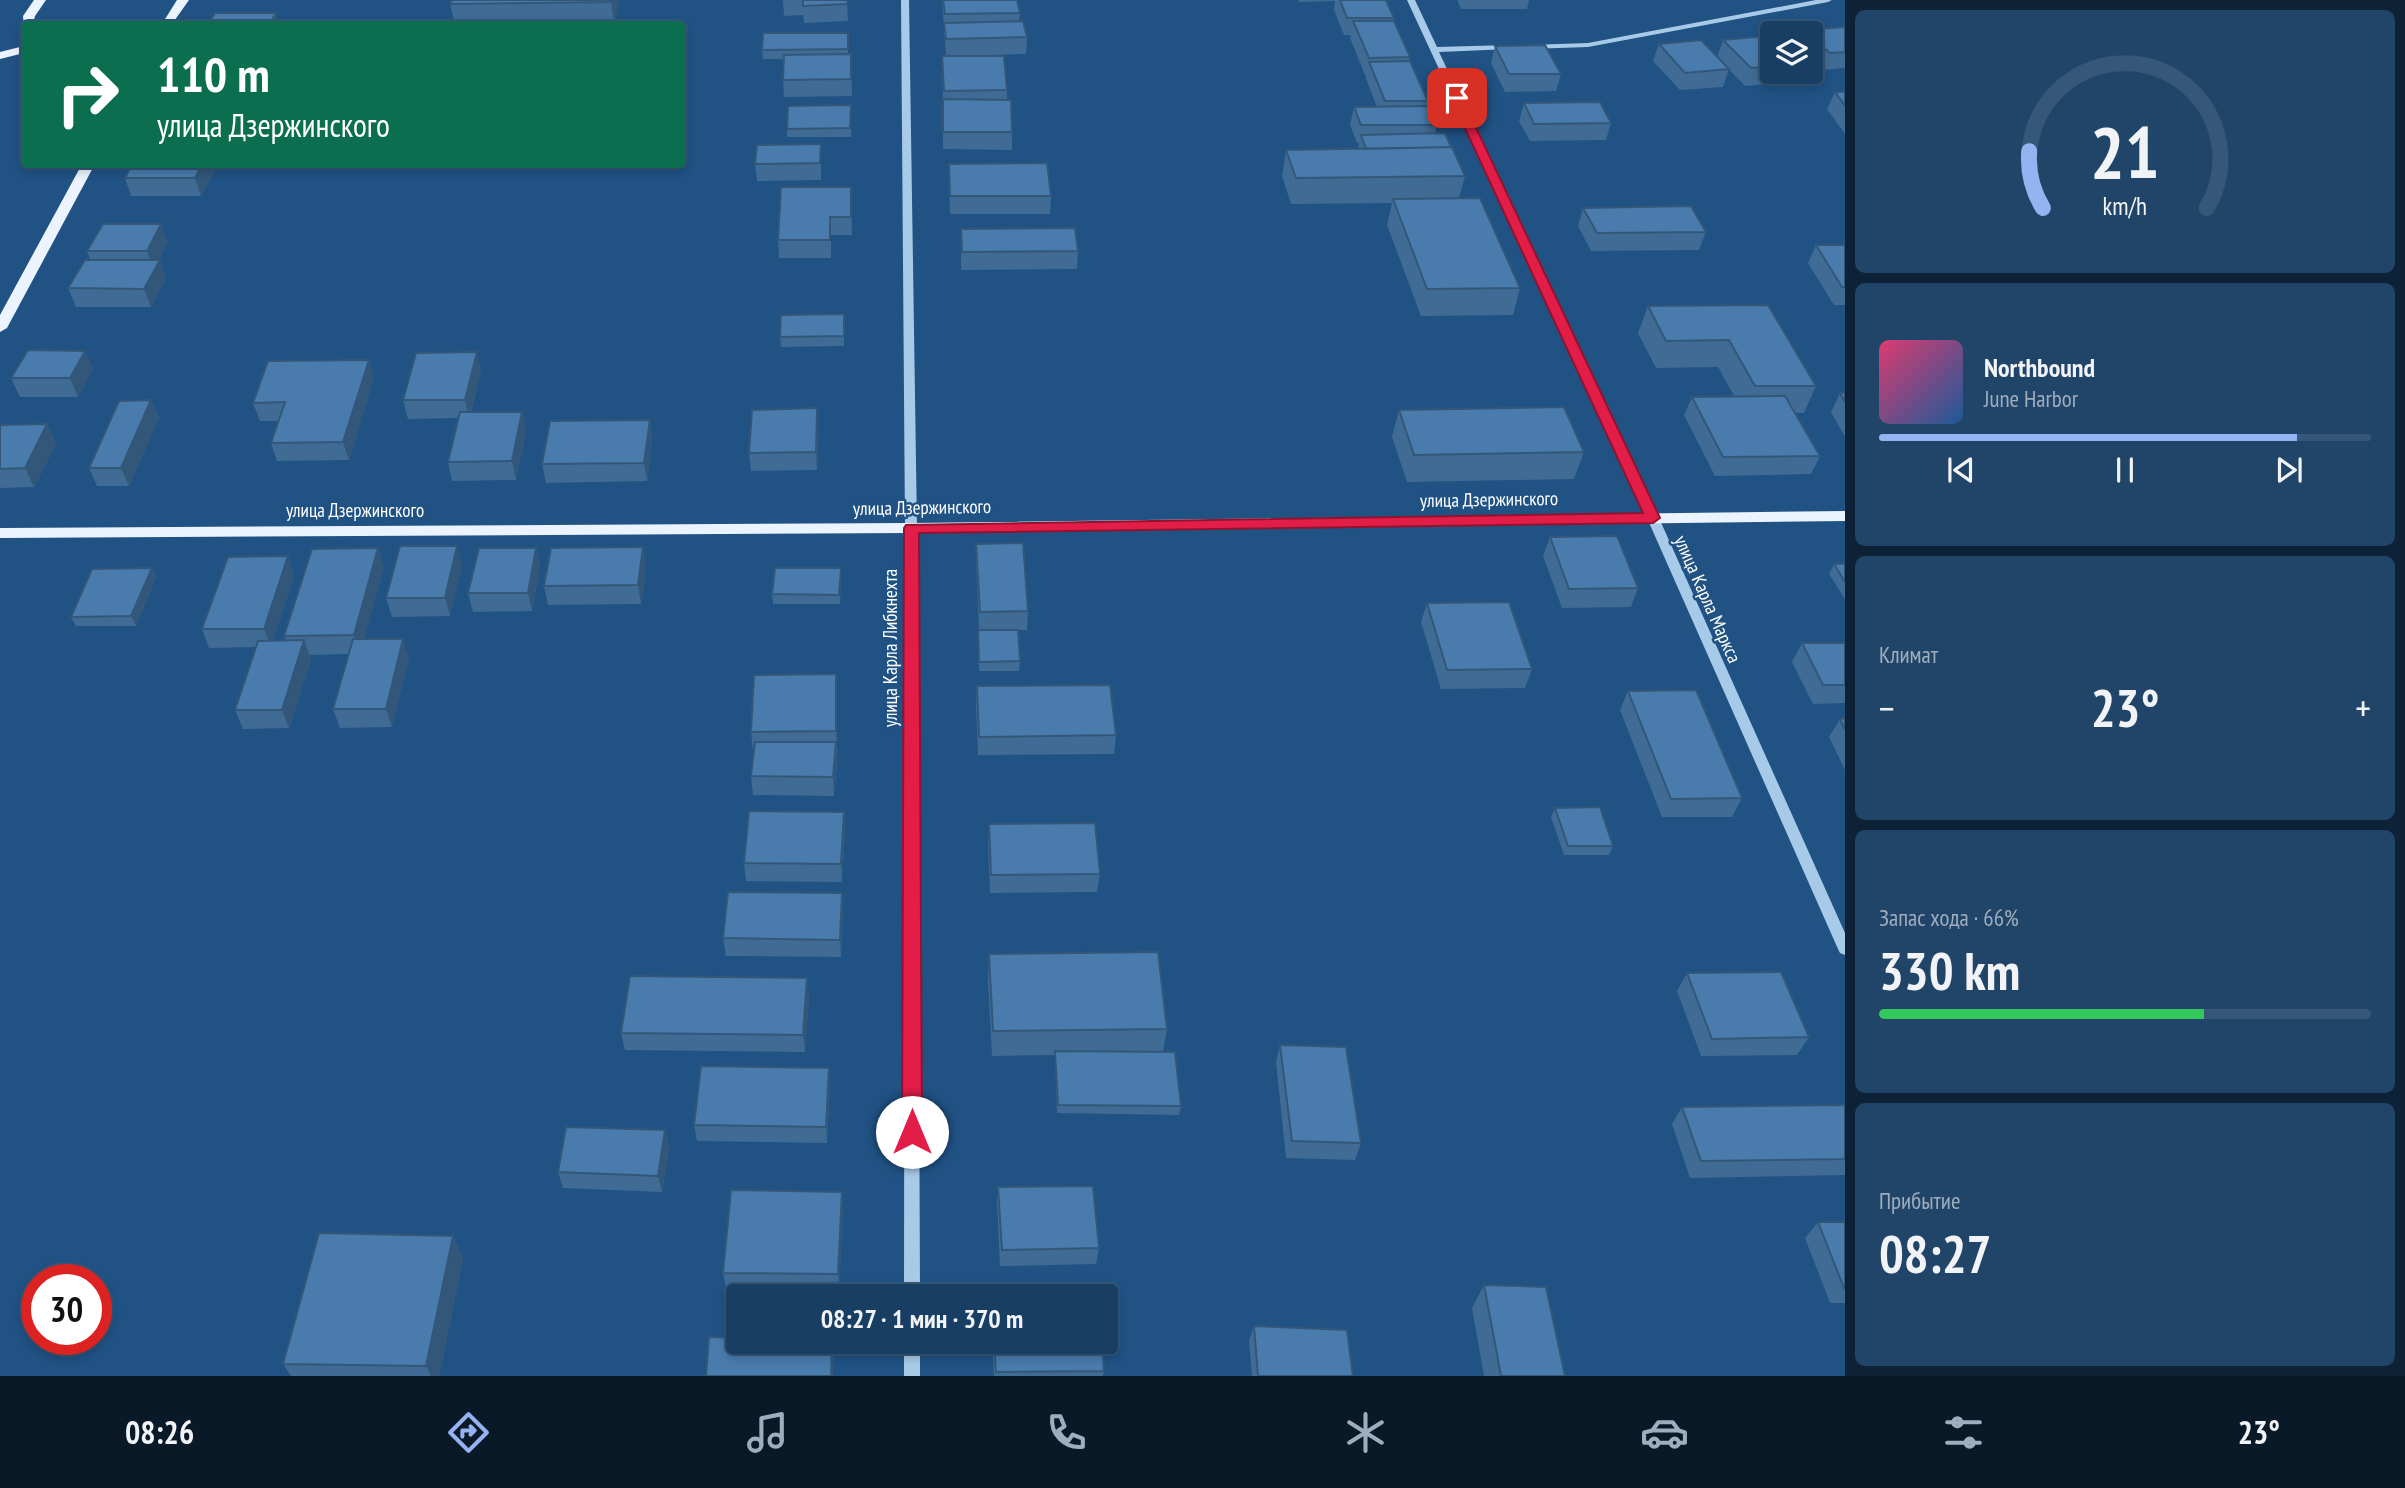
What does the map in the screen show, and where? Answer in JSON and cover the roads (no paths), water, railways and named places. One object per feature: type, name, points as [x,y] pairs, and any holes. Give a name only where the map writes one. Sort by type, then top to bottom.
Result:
[{"type":"main road","points":[[28,21],[40,0]]},
{"type":"main road","points":[[169,21],[183,0]]},
{"type":"main road","points":[[0,56],[21,47]]},
{"type":"main road","points":[[0,328],[87,168]]},
{"type":"main road","name":"улица Дзержинского","points":[[0,533],[911,528],[1845,516]]},
{"type":"street","name":"улица Карла Либкнехта","points":[[905,0],[911,528],[912,1284]]},
{"type":"street","name":"улица Карла Маркса","points":[[1411,0],[1653,518],[1845,948]]},
{"type":"street","points":[[1434,50],[1588,45],[1828,0]]},
{"type":"street","points":[[912,1354],[912,1376]]}]
